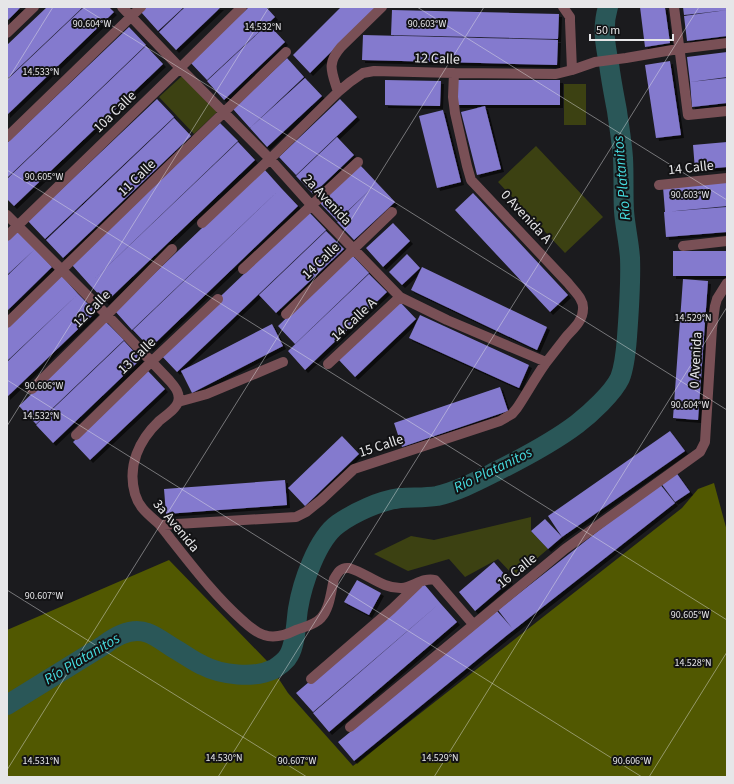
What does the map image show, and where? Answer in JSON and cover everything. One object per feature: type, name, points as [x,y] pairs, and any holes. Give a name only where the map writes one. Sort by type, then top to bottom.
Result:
[{"type":"street","points":[[7,33],[34,7]]},
{"type":"street","name":"2a Avenida","points":[[122,7],[180,68],[225,112],[312,206],[400,297],[447,320],[546,362]]},
{"type":"street","points":[[7,137],[141,7]]},
{"type":"street","name":"10a Calle","points":[[7,236],[242,7]]},
{"type":"street","points":[[338,92],[331,66],[335,53],[382,7]]},
{"type":"street","points":[[562,7],[570,17],[572,70]]},
{"type":"street","points":[[674,7],[678,49],[688,115],[727,110]]},
{"type":"street","name":"12 Calle","points":[[202,223],[338,92],[363,73],[370,71],[556,74],[596,62],[727,43]]},
{"type":"street","name":"11 Calle","points":[[7,323],[286,52]]},
{"type":"street","name":"0 Avenida A","points":[[454,73],[453,96],[455,113],[471,180],[568,284],[578,296],[583,306],[583,312],[577,325],[546,362]]},
{"type":"street","points":[[243,269],[358,162]]},
{"type":"street","name":"14 Calle","points":[[659,185],[727,178]]},
{"type":"street","name":"14 Calle","points":[[286,314],[392,212]]},
{"type":"street","points":[[7,215],[107,315],[169,380],[177,391],[179,396],[178,402],[207,394],[283,362]]},
{"type":"street","points":[[683,246],[727,240]]},
{"type":"street","name":"12 Calle","points":[[32,389],[172,249]]},
{"type":"street","name":"0 Avenida","points":[[705,442],[713,320],[717,300],[727,283]]},
{"type":"street","name":"14 Calle A","points":[[328,364],[400,297]]},
{"type":"street","name":"13 Calle","points":[[76,435],[218,299]]},
{"type":"street","name":"15 Calle","points":[[160,525],[296,517],[306,512],[321,500],[354,470],[506,418],[517,408],[546,362]]},
{"type":"street","name":"3a Avenida","points":[[178,402],[171,411],[150,431],[135,456],[132,470],[135,495],[141,508],[160,525],[202,579],[232,611],[254,630],[272,637],[280,636],[310,625],[320,619],[326,610],[334,579],[341,569],[346,568],[352,569],[391,587],[402,588],[431,579],[437,581],[473,624]]},
{"type":"street","name":"16 Calle","points":[[350,727],[565,549],[700,452],[705,442]]},
{"type":"street","points":[[311,679],[421,582]]},
{"type":"green space","points":[[182,76],[217,112],[194,134],[159,97]]},
{"type":"green space","points":[[564,84],[586,84],[586,125],[564,125]]},
{"type":"green space","points":[[536,146],[603,217],[565,253],[498,182]]},
{"type":"green space","points":[[714,483],[727,531],[727,777],[7,777],[7,630],[169,560],[267,661],[288,693],[353,766],[682,508],[698,489]]},
{"type":"green space","points":[[531,517],[531,531],[548,549],[515,577],[498,559],[465,577],[449,559],[408,571],[374,554],[411,536],[434,540]]},
{"type":"building","points":[[7,7],[21,7],[7,21]]},
{"type":"building","points":[[47,7],[83,7],[7,79],[7,45]]},
{"type":"building","points":[[84,7],[109,7],[114,12],[7,115],[7,80]]},
{"type":"building","points":[[147,7],[184,7],[158,31],[141,12]]},
{"type":"building","points":[[185,7],[221,7],[176,50],[159,32]]},
{"type":"building","points":[[249,7],[266,7],[275,17],[207,80],[190,62]]},
{"type":"building","points":[[341,7],[376,7],[310,73],[293,55]]},
{"type":"building","points":[[640,7],[665,7],[670,43],[645,47]]},
{"type":"building","points":[[683,7],[727,7],[727,10],[684,15]]},
{"type":"building","points":[[392,10],[559,14],[558,39],[391,35]]},
{"type":"building","points":[[727,10],[727,36],[687,41],[684,16]]},
{"type":"building","points":[[268,24],[285,42],[224,100],[207,81]]},
{"type":"building","points":[[129,27],[146,45],[7,178],[7,143]]},
{"type":"building","points":[[363,35],[558,40],[557,65],[362,60]]},
{"type":"building","points":[[146,46],[163,64],[14,206],[7,199],[7,179]]},
{"type":"building","points":[[727,52],[727,77],[690,82],[687,57]]},
{"type":"building","points":[[287,58],[304,77],[250,128],[233,109]]},
{"type":"building","points":[[670,61],[681,135],[656,138],[645,65]]},
{"type":"building","points":[[305,78],[322,96],[267,147],[250,128]]},
{"type":"building","points":[[727,78],[727,103],[692,107],[690,82]]},
{"type":"building","points":[[385,80],[441,81],[440,106],[385,105]]},
{"type":"building","points":[[458,80],[560,80],[560,105],[457,105]]},
{"type":"building","points":[[157,99],[174,117],[45,239],[28,221]]},
{"type":"building","points":[[340,99],[357,117],[296,175],[279,157]]},
{"type":"building","points":[[485,106],[501,169],[477,175],[461,112]]},
{"type":"building","points":[[443,110],[461,182],[437,188],[419,116]]},
{"type":"building","points":[[174,118],[191,136],[63,258],[46,240]]},
{"type":"building","points":[[220,123],[238,141],[89,284],[72,265]]},
{"type":"building","points":[[337,137],[354,155],[313,194],[296,176]]},
{"type":"building","points":[[238,142],[255,160],[106,302],[89,284]]},
{"type":"building","points":[[727,142],[727,167],[695,170],[693,145]]},
{"type":"building","points":[[360,165],[377,183],[337,221],[320,203]]},
{"type":"building","points":[[264,169],[281,188],[132,330],[115,311]]},
{"type":"building","points":[[727,181],[727,206],[665,212],[663,187]]},
{"type":"building","points":[[377,183],[395,202],[354,240],[337,222]]},
{"type":"building","points":[[281,188],[298,206],[150,348],[133,330]]},
{"type":"building","points":[[473,193],[568,295],[550,312],[455,210]]},
{"type":"building","points":[[727,207],[727,232],[666,237],[664,212]]},
{"type":"building","points":[[309,212],[326,230],[177,372],[160,354]]},
{"type":"building","points":[[393,223],[410,241],[383,267],[366,248]]},
{"type":"building","points":[[18,230],[35,249],[7,275],[7,240]]},
{"type":"building","points":[[326,231],[344,249],[276,313],[259,295]]},
{"type":"building","points":[[35,249],[52,267],[7,311],[7,276]]},
{"type":"building","points":[[673,251],[727,251],[727,276],[673,276]]},
{"type":"building","points":[[407,254],[420,268],[402,285],[389,272]]},
{"type":"building","points":[[352,255],[369,273],[295,344],[278,326]]},
{"type":"building","points":[[422,267],[547,327],[537,350],[411,290]]},
{"type":"building","points":[[369,274],[387,292],[305,370],[288,351]]},
{"type":"building","points":[[61,275],[78,294],[7,361],[7,327]]},
{"type":"building","points":[[683,279],[708,281],[698,420],[673,418]]},
{"type":"building","points":[[78,294],[96,312],[7,397],[7,362]]},
{"type":"building","points":[[399,301],[416,319],[355,377],[338,359]]},
{"type":"building","points":[[420,315],[529,365],[519,388],[409,338]]},
{"type":"building","points":[[106,322],[124,340],[36,424],[19,406]]},
{"type":"building","points":[[272,324],[283,346],[192,393],[181,371]]},
{"type":"building","points":[[124,341],[141,359],[53,443],[36,425]]},
{"type":"building","points":[[148,371],[165,389],[90,460],[73,442]]},
{"type":"building","points":[[500,387],[508,411],[402,447],[394,423]]},
{"type":"building","points":[[670,431],[685,451],[562,537],[548,516]]},
{"type":"building","points":[[342,436],[359,454],[305,506],[288,488]]},
{"type":"building","points":[[675,471],[690,492],[675,502],[660,482]]},
{"type":"building","points":[[285,480],[287,505],[166,514],[164,489]]},
{"type":"building","points":[[659,483],[675,503],[506,636],[354,761],[338,742],[497,611],[512,628],[498,610]]},
{"type":"building","points":[[545,519],[562,537],[548,549],[531,531]]},
{"type":"building","points":[[494,562],[510,581],[475,611],[459,592]]},
{"type":"building","points":[[357,580],[381,593],[369,615],[344,602]]},
{"type":"building","points":[[424,584],[440,603],[313,712],[296,693]]},
{"type":"building","points":[[440,603],[457,622],[329,732],[313,713]]},
{"type":"waterway","name":"Río Platanitos","points":[[7,705],[119,635],[136,631],[151,634],[195,662],[218,671],[247,675],[274,669],[286,659],[291,650],[303,587],[317,551],[323,540],[338,524],[360,511],[392,499],[437,496],[474,482],[527,456],[558,438],[582,420],[607,397],[617,384],[622,373],[626,347],[630,297],[630,258],[624,211],[622,146],[605,36],[605,22],[608,7]]}]
